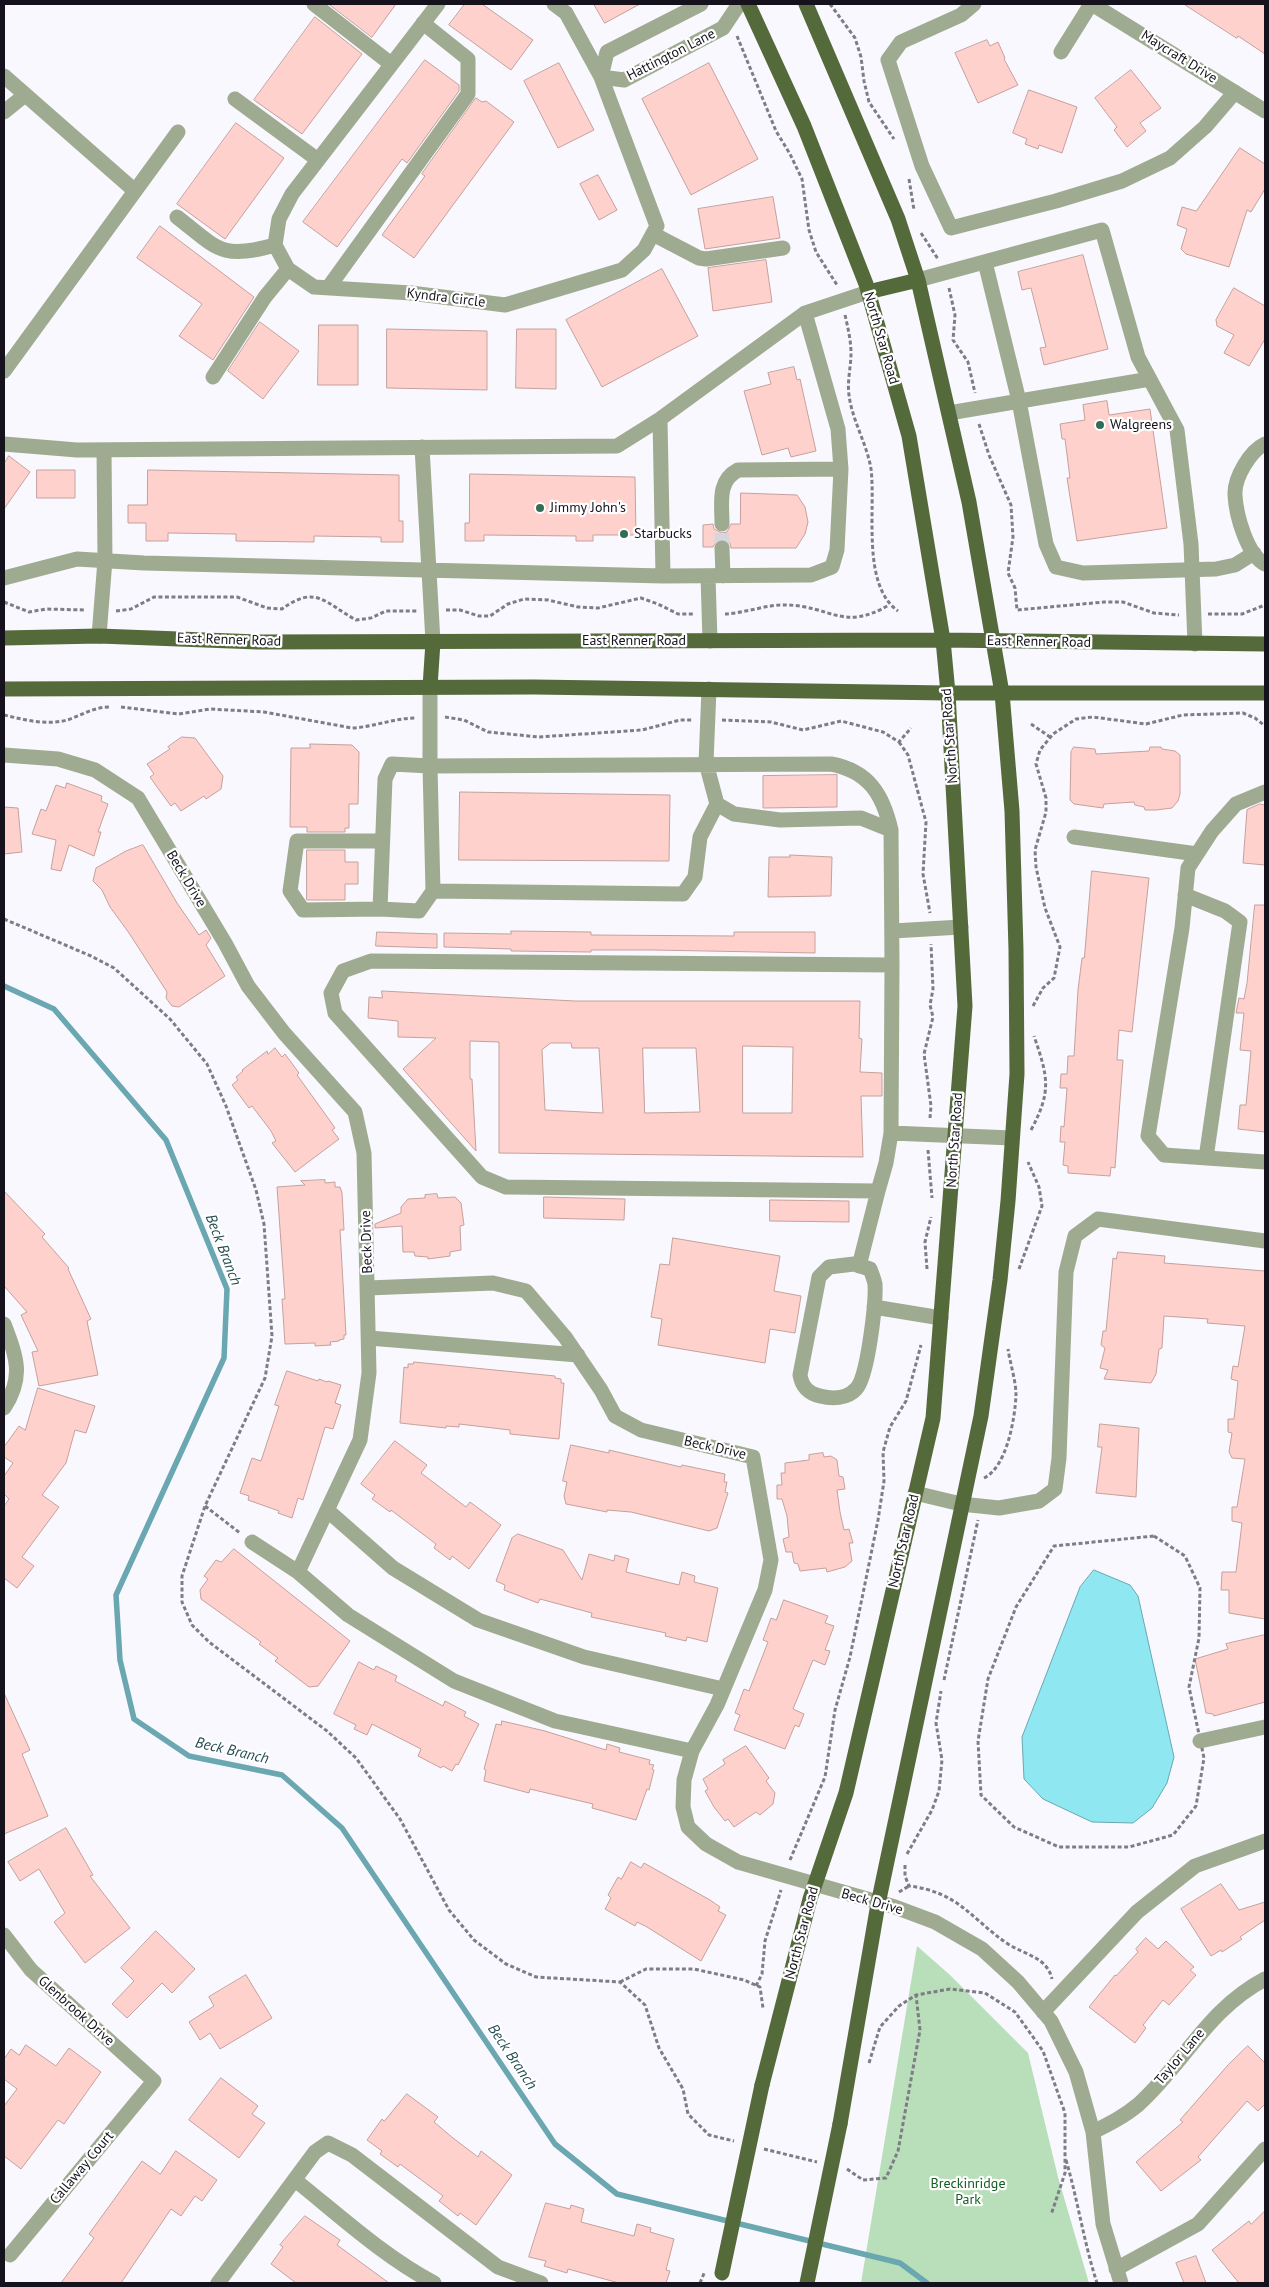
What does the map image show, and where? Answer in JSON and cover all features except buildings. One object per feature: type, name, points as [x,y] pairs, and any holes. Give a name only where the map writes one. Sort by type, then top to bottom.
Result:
[{"type":"main road","name":"North Star Road","points":[[721,2278],[762,2084],[814,1885],[846,1793],[933,1418],[965,1006],[948,693],[943,640],[910,436],[868,292],[804,126],[748,4]]},
{"type":"main road","points":[[806,4],[898,219],[918,280],[969,502],[1002,693],[1012,811],[1017,1074],[1000,1280],[980,1416],[878,1904],[853,2056],[807,2283]]},
{"type":"main road","points":[[868,292],[918,280]]},
{"type":"main road","name":"East Renner Road","points":[[4,638],[99,636],[258,642],[943,640],[1265,644]]},
{"type":"main road","points":[[430,687],[433,642]]},
{"type":"main road","points":[[4,689],[430,687],[948,693],[1265,693]]},
{"type":"street","points":[[314,4],[392,64]]},
{"type":"street","points":[[177,217],[216,248],[230,253],[252,251],[275,245],[278,219],[292,194],[438,4]]},
{"type":"street","points":[[554,4],[566,13],[601,76],[657,226],[653,234],[699,258],[706,259],[783,248]]},
{"type":"street","points":[[601,76],[607,52],[701,4]]},
{"type":"street","name":"Hattington Lane","points":[[601,76],[624,80],[723,28],[739,4]]},
{"type":"street","points":[[974,4],[961,15],[901,42],[888,60],[922,166],[950,228],[1056,201],[1122,181],[1170,158],[1205,127],[1235,92]]},
{"type":"street","name":"Maycraft Drive","points":[[1061,52],[1091,4],[1265,111]]},
{"type":"street","points":[[328,288],[468,94],[468,59],[423,23]]},
{"type":"street","points":[[4,76],[135,191]]},
{"type":"street","points":[[4,112],[25,95]]},
{"type":"street","points":[[235,99],[318,160]]},
{"type":"street","points":[[4,371],[178,132]]},
{"type":"street","points":[[918,280],[1102,230],[1138,357],[1177,430],[1191,544],[1195,644]]},
{"type":"street","name":"Kyndra Circle","points":[[275,245],[288,269],[314,287],[411,293],[505,305],[622,270],[644,250],[653,234]]},
{"type":"street","points":[[985,262],[1019,401],[1046,544],[1056,567],[1083,573],[1216,569],[1235,564],[1254,553]]},
{"type":"street","points":[[213,377],[265,297],[288,269]]},
{"type":"street","points":[[4,444],[78,450],[617,446],[660,419],[805,313],[868,292]]},
{"type":"street","points":[[4,578],[77,559],[663,576],[811,575],[832,567],[837,550],[841,469],[838,429],[805,313]]},
{"type":"street","points":[[949,413],[1150,379]]},
{"type":"street","points":[[660,419],[663,576]]},
{"type":"street","points":[[1265,444],[1258,447],[1239,476],[1235,494],[1246,540],[1258,560],[1265,564]]},
{"type":"street","points":[[422,447],[433,642]]},
{"type":"street","points":[[99,636],[105,560],[104,450]]},
{"type":"street","points":[[722,524],[722,490],[724,482],[730,474],[738,470],[841,469]]},
{"type":"street","points":[[710,641],[716,576],[722,548]]},
{"type":"street","points":[[382,841],[296,841],[290,891],[303,910],[380,909],[419,911],[433,891],[430,687]]},
{"type":"street","points":[[433,891],[683,894],[694,876],[700,837],[717,804],[706,764],[710,689]]},
{"type":"street","name":"Beck Drive","points":[[4,755],[58,759],[95,770],[138,798],[225,943],[248,986],[284,1033],[355,1112],[364,1153],[368,1288],[493,1283],[526,1291],[578,1355],[602,1390],[615,1416],[641,1430],[753,1457],[771,1560],[765,1590],[723,1689],[692,1751],[684,1780],[683,1807],[688,1827],[706,1844],[738,1862],[878,1904],[895,1907],[935,1922],[982,1949],[1048,2006],[1051,2021],[1076,2072],[1093,2132],[1103,2224],[1118,2276]]},
{"type":"street","points":[[380,909],[385,779],[392,764],[430,766],[831,764],[845,766],[872,784],[886,807],[891,830],[893,931],[891,1133],[886,1162],[859,1266]]},
{"type":"street","points":[[1265,792],[1236,804],[1212,831],[1188,868],[1182,928],[1148,1136],[1164,1155],[1265,1162]]},
{"type":"street","points":[[717,804],[734,814],[780,820],[861,818],[891,830]]},
{"type":"street","points":[[1074,837],[1197,854]]},
{"type":"street","points":[[1185,894],[1225,911],[1240,922],[1206,1158]]},
{"type":"street","points":[[893,931],[961,927]]},
{"type":"street","points":[[878,1191],[506,1187],[482,1178],[422,1112],[334,1014],[331,993],[343,971],[371,961],[892,965]]},
{"type":"street","points":[[891,1133],[1012,1138]]},
{"type":"street","points":[[915,1493],[961,1504],[1000,1508],[1039,1501],[1055,1489],[1059,1458],[1066,1272],[1075,1236],[1098,1219],[1265,1241]]},
{"type":"street","points":[[854,1264],[870,1269],[875,1282],[874,1308],[863,1377],[856,1389],[844,1397],[828,1398],[810,1393],[802,1384],[800,1376],[819,1276],[829,1267],[854,1264]]},
{"type":"street","points":[[298,1572],[360,1440],[369,1373],[368,1288]]},
{"type":"street","points":[[874,1308],[941,1318]]},
{"type":"street","points":[[4,1324],[14,1355],[17,1382],[4,1408]]},
{"type":"street","points":[[369,1338],[578,1355]]},
{"type":"street","points":[[327,1510],[393,1568],[478,1620],[584,1657],[723,1689]]},
{"type":"street","points":[[252,1542],[298,1572],[348,1615],[454,1681],[555,1720],[692,1751]]},
{"type":"street","points":[[1200,1741],[1265,1727]]},
{"type":"street","points":[[1048,2006],[1137,1912],[1194,1866],[1265,1841]]},
{"type":"street","name":"Glenbrook Drive","points":[[4,1934],[31,1970],[154,2081]]},
{"type":"street","name":"Taylor Lane","points":[[1093,2132],[1119,2119],[1138,2104],[1162,2080],[1215,2016],[1244,1990],[1265,1979]]},
{"type":"street","name":"Callaway Court","points":[[10,2256],[154,2081]]},
{"type":"street","points":[[218,2283],[315,2152],[328,2143],[352,2155],[373,2170],[498,2267],[541,2283]]},
{"type":"street","points":[[1118,2276],[1198,2224],[1265,2150]]},
{"type":"street","points":[[295,2180],[375,2244],[416,2274],[434,2283]]},
{"type":"path","points":[[4,715],[33,722],[56,722],[106,707],[123,706],[179,714],[210,709],[226,709],[264,712],[352,728],[365,728],[392,720],[452,716],[488,732],[539,737],[642,730],[680,720],[771,722],[803,730],[841,721],[876,730],[899,742],[910,728]]},
{"type":"path","points":[[1032,1013],[1033,1006],[1043,988],[1054,978],[1060,947],[1045,908],[1036,867],[1035,850],[1046,812],[1046,798],[1036,764],[1040,750],[1050,737],[1076,719],[1093,717],[1146,724],[1183,715],[1243,713],[1255,718],[1265,726]]},
{"type":"path","points":[[1031,724],[1050,737]]},
{"type":"path","points":[[1029,1133],[1042,1109],[1046,1092],[1044,1065],[1031,1027]]},
{"type":"path","points":[[1018,1272],[1042,1206],[1039,1187],[1028,1160]]},
{"type":"path","points":[[1008,1342],[1016,1394],[1012,1421],[1004,1456],[997,1468],[983,1478],[976,1532],[941,1691],[936,1723],[942,1760],[939,1791],[932,1810],[907,1852],[905,1876],[909,1886],[929,1888],[962,1906],[1009,1945],[1040,1960],[1050,1970],[1048,2006]]},
{"type":"path","points":[[205,1506],[252,1542]]},
{"type":"path","points":[[1154,1536],[1185,1556],[1200,1588],[1199,1638],[1189,1687],[1200,1741],[1204,1758],[1196,1806],[1173,1835],[1129,1848],[1059,1847],[1014,1828],[981,1795],[978,1741],[988,1679],[1016,1607],[1054,1546],[1154,1536]]},
{"type":"path","points":[[620,1982],[646,1969],[694,1969],[744,1980],[760,1987],[764,2004],[762,2014]]},
{"type":"path","points":[[867,2071],[880,2027],[899,2006],[916,1995],[950,1989],[985,1993],[1015,2012],[1043,2051],[1065,2113],[1065,2173],[1051,2215]]},
{"type":"path","points":[[1065,2155],[1075,2191],[1090,2262],[1097,2283]]},
{"type":"path","points":[[700,2283],[705,2270]]},
{"type":"green space","name":"Breckinridge Park","points":[[917,1946],[950,1975],[1028,2053],[1058,2177],[1089,2283],[861,2283]]},
{"type":"water","points":[[1094,1570],[1130,1585],[1138,1596],[1174,1757],[1167,1783],[1152,1808],[1133,1823],[1092,1822],[1043,1799],[1024,1779],[1022,1737],[1080,1587]]},
{"type":"waterway","name":"Beck Branch","points":[[4,986],[54,1009],[166,1140],[227,1289],[224,1358],[116,1595],[120,1660],[134,1719],[189,1756],[282,1775],[342,1828],[555,2144],[617,2194],[900,2263],[927,2283]]},
{"type":"tunnel","points":[[722,524],[722,548]]},
{"type":"place","name":"Walgreens","points":[[1100,425]]},
{"type":"place","name":"Jimmy John's","points":[[540,508]]},
{"type":"place","name":"Starbucks","points":[[624,534]]}]
